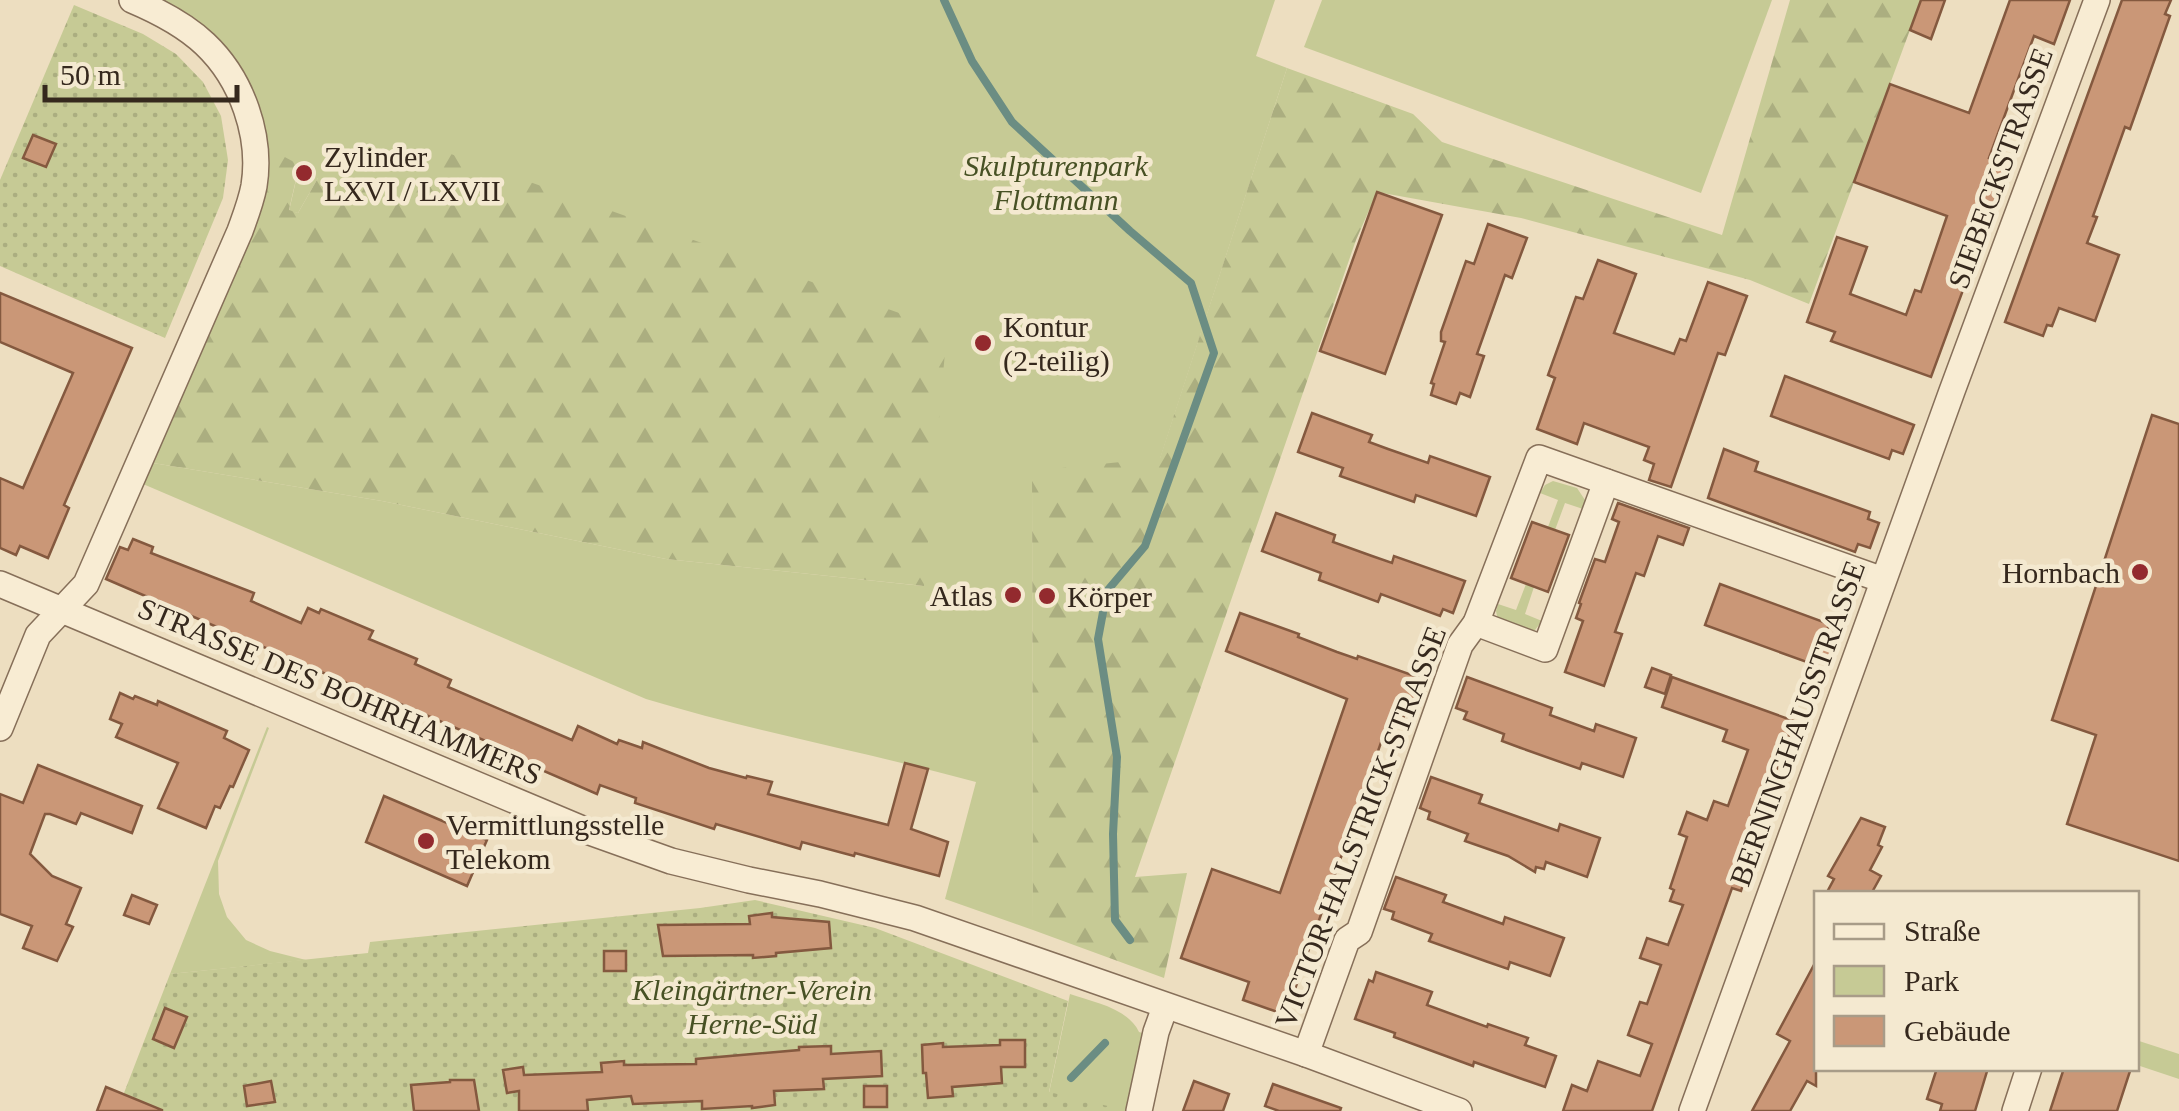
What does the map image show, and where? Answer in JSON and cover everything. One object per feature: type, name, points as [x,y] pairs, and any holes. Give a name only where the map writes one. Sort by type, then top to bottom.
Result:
[{"type":"street","points":[[0,728],[38,635],[86,584],[240,231],[254,186],[254,137],[242,100],[225,67],[206,44],[178,22],[132,0]]},
{"type":"street","name":"SIEBECKSTRASSE","points":[[1964,358],[2097,0]]},
{"type":"street","name":"BERNINGHAUSSTRASSE","points":[[1692,1111],[1964,358]]},
{"type":"street","name":"VICTOR-HALSTRICK-STRASSE","points":[[1306,1054],[1347,940],[1359,932],[1460,645],[1476,623],[1539,458],[1884,580]]},
{"type":"street","name":"VICTOR-HALSTRICK-STRASSE","points":[[1476,623],[1545,649],[1606,482]]},
{"type":"street","name":"STRASSE DES BOHRHAMMERS","points":[[0,584],[587,831],[670,861],[915,918],[1458,1111]]},
{"type":"street","points":[[1139,1111],[1165,1006]]},
{"type":"street","points":[[2015,1111],[2028,1071]]},
{"type":"green space","name":"Skulpturenpark Flottmann","points":[[162,0],[1275,0],[1256,56],[1287,68],[1160,459],[1032,472],[1033,930],[945,899],[976,782],[646,699],[143,484],[153,463],[382,501],[666,559],[923,586],[318,178],[298,213],[289,211],[297,176],[267,163],[227,50],[202,25]]},
{"type":"green space","points":[[1322,0],[1772,0],[1701,193],[1304,47]]},
{"type":"green space","points":[[1790,0],[1921,0],[1809,304],[1750,280],[1521,218],[1377,192],[1356,240],[1135,877],[1187,873],[1164,978],[1033,930],[1032,471],[1160,458],[1287,68],[1413,114],[1442,142],[1722,235]]},
{"type":"green space","points":[[74,5],[143,34],[176,54],[203,82],[221,116],[228,160],[223,198],[165,338],[0,266],[0,180]]},
{"type":"green space","points":[[434,148],[947,330],[924,586],[666,559],[382,501],[153,463],[252,232],[267,163],[281,155],[294,162],[297,175],[289,210],[298,213],[318,178],[348,161]]},
{"type":"green space","points":[[1553,481],[1577,488],[1585,500],[1583,509],[1565,503],[1555,530],[1548,527],[1558,500],[1540,493]]},
{"type":"green space","points":[[1526,584],[1534,587],[1525,614],[1542,621],[1526,634],[1498,621],[1496,611],[1498,604],[1516,610]]},
{"type":"green space","points":[[267,727],[218,861],[219,894],[227,917],[246,940],[306,960],[170,974]]},
{"type":"green space","name":"Kleingärtner-Verein Herne-Süd","points":[[755,900],[875,928],[1068,1001],[1049,1092],[1112,1107],[1112,1111],[117,1111],[170,974],[368,953],[370,942]]},
{"type":"green space","points":[[1070,994],[1118,1012],[1146,1034],[1130,1111],[1112,1111],[1049,1093]]},
{"type":"green space","points":[[2139,1041],[2179,1054],[2179,1079],[2139,1066]]},
{"type":"building","points":[[1921,0],[1945,0],[1931,39],[1910,30]]},
{"type":"building","points":[[2010,0],[2070,0],[2054,44],[2034,36],[1989,158],[2009,165],[1931,377],[1831,341],[1835,332],[1807,322],[1837,237],[1867,247],[1850,294],[1906,315],[1915,290],[1921,292],[1947,216],[1854,182],[1890,84],[1969,113]]},
{"type":"building","points":[[2122,0],[2171,0],[2165,14],[2170,16],[2130,129],[2125,127],[2087,243],[2119,255],[2095,321],[2059,308],[2043,336],[2005,322]]},
{"type":"building","points":[[33,135],[56,144],[46,167],[23,158]]},
{"type":"building","points":[[1377,192],[1442,215],[1385,374],[1320,351]]},
{"type":"building","points":[[1488,224],[1527,238],[1512,278],[1505,275],[1477,354],[1484,356],[1470,397],[1460,393],[1456,404],[1431,395],[1431,383],[1445,342],[1441,341],[1441,332],[1466,261],[1474,264]]},
{"type":"building","points":[[1598,260],[1636,274],[1614,333],[1674,354],[1680,339],[1686,341],[1708,282],[1747,296],[1725,355],[1718,353],[1671,487],[1649,480],[1654,464],[1644,460],[1649,447],[1584,423],[1577,444],[1537,429],[1555,378],[1548,375],[1576,297],[1583,299]]},
{"type":"building","points":[[0,293],[132,348],[64,505],[69,508],[48,558],[20,546],[16,555],[0,548],[0,478],[23,488],[73,373],[0,342]]},
{"type":"building","points":[[1785,376],[1914,425],[1903,454],[1892,450],[1889,459],[1771,416]]},
{"type":"building","points":[[1312,413],[1372,435],[1369,442],[1388,449],[1428,463],[1430,456],[1490,477],[1476,516],[1416,495],[1414,502],[1340,476],[1343,468],[1298,452]]},
{"type":"building","name":"Hornbach","points":[[2152,415],[2179,424],[2179,861],[2067,824],[2096,735],[2052,720]]},
{"type":"building","points":[[1724,449],[1758,462],[1755,471],[1870,512],[1868,519],[1879,523],[1870,548],[1858,544],[1855,552],[1708,498]]},
{"type":"building","points":[[1618,503],[1689,528],[1683,545],[1658,536],[1644,576],[1636,573],[1615,632],[1622,634],[1604,686],[1565,672],[1583,621],[1576,618],[1579,603],[1595,559],[1605,562],[1619,522],[1612,519]]},
{"type":"building","points":[[1276,513],[1335,535],[1333,542],[1392,563],[1394,556],[1465,581],[1453,613],[1443,609],[1440,616],[1381,594],[1378,602],[1319,580],[1321,573],[1262,551]]},
{"type":"building","points":[[1532,522],[1569,535],[1548,592],[1511,578]]},
{"type":"building","points":[[133,539],[153,547],[151,553],[254,593],[251,601],[301,623],[308,608],[319,613],[321,609],[373,631],[369,639],[417,659],[415,664],[451,680],[448,687],[572,740],[578,726],[617,744],[619,740],[642,748],[643,742],[709,768],[772,782],[768,794],[888,825],[905,763],[928,769],[911,829],[948,842],[939,876],[855,853],[854,856],[802,842],[800,849],[716,824],[714,829],[635,803],[636,798],[600,785],[597,794],[484,745],[486,741],[106,579],[120,547],[128,550]]},
{"type":"building","points":[[1720,584],[1829,624],[1827,632],[1837,636],[1830,657],[1819,654],[1815,665],[1705,625]]},
{"type":"building","points":[[1240,613],[1337,652],[1429,681],[1417,713],[1406,709],[1404,716],[1392,711],[1286,1015],[1243,1000],[1249,982],[1181,958],[1212,869],[1280,893],[1347,699],[1226,651]]},
{"type":"building","points":[[1652,668],[1671,675],[1665,694],[1645,687]]},
{"type":"building","points":[[1467,677],[1552,708],[1550,715],[1594,731],[1596,724],[1636,738],[1623,777],[1582,763],[1580,769],[1521,748],[1502,741],[1504,734],[1464,719],[1467,712],[1456,708]]},
{"type":"building","points":[[1672,677],[1794,721],[1769,791],[1773,792],[1762,824],[1756,822],[1740,866],[1748,868],[1741,891],[1732,888],[1652,1111],[1563,1111],[1572,1085],[1587,1091],[1598,1061],[1640,1076],[1652,1044],[1628,1035],[1640,1002],[1647,1004],[1661,965],[1640,958],[1647,938],[1668,945],[1683,905],[1670,901],[1674,890],[1670,888],[1687,837],[1679,834],[1687,812],[1707,820],[1714,801],[1728,806],[1748,750],[1723,741],[1727,730],[1662,707]]},
{"type":"building","points":[[120,693],[157,705],[158,701],[227,731],[224,738],[249,750],[233,787],[230,786],[220,808],[215,806],[206,828],[158,808],[178,763],[116,737],[122,724],[110,719]]},
{"type":"building","points":[[38,765],[142,806],[132,833],[81,813],[76,824],[45,814],[30,854],[52,876],[81,888],[66,924],[73,927],[57,961],[23,948],[32,926],[0,914],[0,794],[23,803]]},
{"type":"building","points":[[1431,777],[1482,795],[1479,803],[1558,831],[1560,824],[1600,838],[1587,877],[1546,862],[1544,869],[1536,867],[1535,872],[1508,856],[1465,841],[1468,834],[1428,819],[1430,812],[1420,808]]},
{"type":"building","name":"Vermittlungsstelle Telekom","points":[[384,796],[487,840],[467,886],[366,842]]},
{"type":"building","points":[[1861,818],[1885,827],[1878,845],[1882,847],[1870,870],[1881,876],[1873,891],[1828,891],[1834,879],[1828,876]]},
{"type":"building","points":[[1396,877],[1446,895],[1443,902],[1503,924],[1505,917],[1564,938],[1550,976],[1510,962],[1508,969],[1429,941],[1432,934],[1392,919],[1394,912],[1384,909]]},
{"type":"building","points":[[132,895],[157,905],[149,924],[124,915]]},
{"type":"building","points":[[772,913],[772,917],[829,922],[831,948],[753,958],[663,956],[658,925],[750,924],[749,916]]},
{"type":"building","points":[[604,951],[626,951],[626,971],[604,971]]},
{"type":"building","points":[[1814,965],[1816,1086],[1807,1081],[1790,1111],[1752,1111],[1790,1041],[1777,1034]]},
{"type":"building","points":[[1376,972],[1432,992],[1427,1005],[1528,1038],[1525,1045],[1556,1056],[1545,1087],[1474,1062],[1473,1066],[1355,1019],[1369,980],[1373,982]]},
{"type":"building","points":[[165,1008],[187,1017],[174,1048],[153,1039]]},
{"type":"building","points":[[1000,1040],[1025,1040],[1025,1067],[1001,1067],[1002,1083],[952,1087],[953,1096],[928,1098],[922,1045],[1000,1045]]},
{"type":"building","points":[[831,1046],[831,1054],[881,1051],[882,1076],[823,1079],[824,1089],[774,1091],[775,1105],[752,1108],[702,1109],[702,1101],[633,1104],[631,1096],[587,1100],[588,1111],[519,1111],[519,1091],[507,1093],[503,1070],[523,1067],[524,1075],[602,1072],[601,1063],[696,1064],[696,1059]]},
{"type":"building","points":[[1936,1071],[1987,1071],[1975,1111],[1940,1111],[1942,1104],[1927,1099]]},
{"type":"building","points":[[2063,1071],[2130,1071],[2117,1111],[2050,1111]]},
{"type":"building","points":[[474,1080],[479,1111],[414,1111],[411,1085]]},
{"type":"building","points":[[271,1081],[275,1102],[247,1106],[244,1086]]},
{"type":"building","points":[[1194,1081],[1229,1094],[1223,1111],[1183,1111]]},
{"type":"building","points":[[1273,1084],[1341,1108],[1340,1111],[1279,1111],[1265,1106]]},
{"type":"building","points":[[864,1086],[887,1086],[887,1107],[864,1107]]},
{"type":"building","points":[[106,1087],[162,1110],[162,1111],[97,1111]]},
{"type":"waterway","points":[[944,0],[972,61],[1012,122],[1191,283],[1214,353],[1145,546],[1107,591],[1098,639],[1117,757],[1113,834],[1115,920],[1130,940]]},
{"type":"waterway","points":[[1071,1078],[1105,1043]]},
{"type":"place","name":"Zylinder LXVI / LXVII","points":[[304,173]]},
{"type":"place","name":"Kontur (2-teilig)","points":[[983,343]]},
{"type":"place","name":"Hornbach","points":[[2140,572]]},
{"type":"place","name":"Atlas","points":[[1013,595]]},
{"type":"place","name":"Körper","points":[[1047,596]]},
{"type":"place","name":"Vermittlungsstelle Telekom","points":[[426,841]]}]
